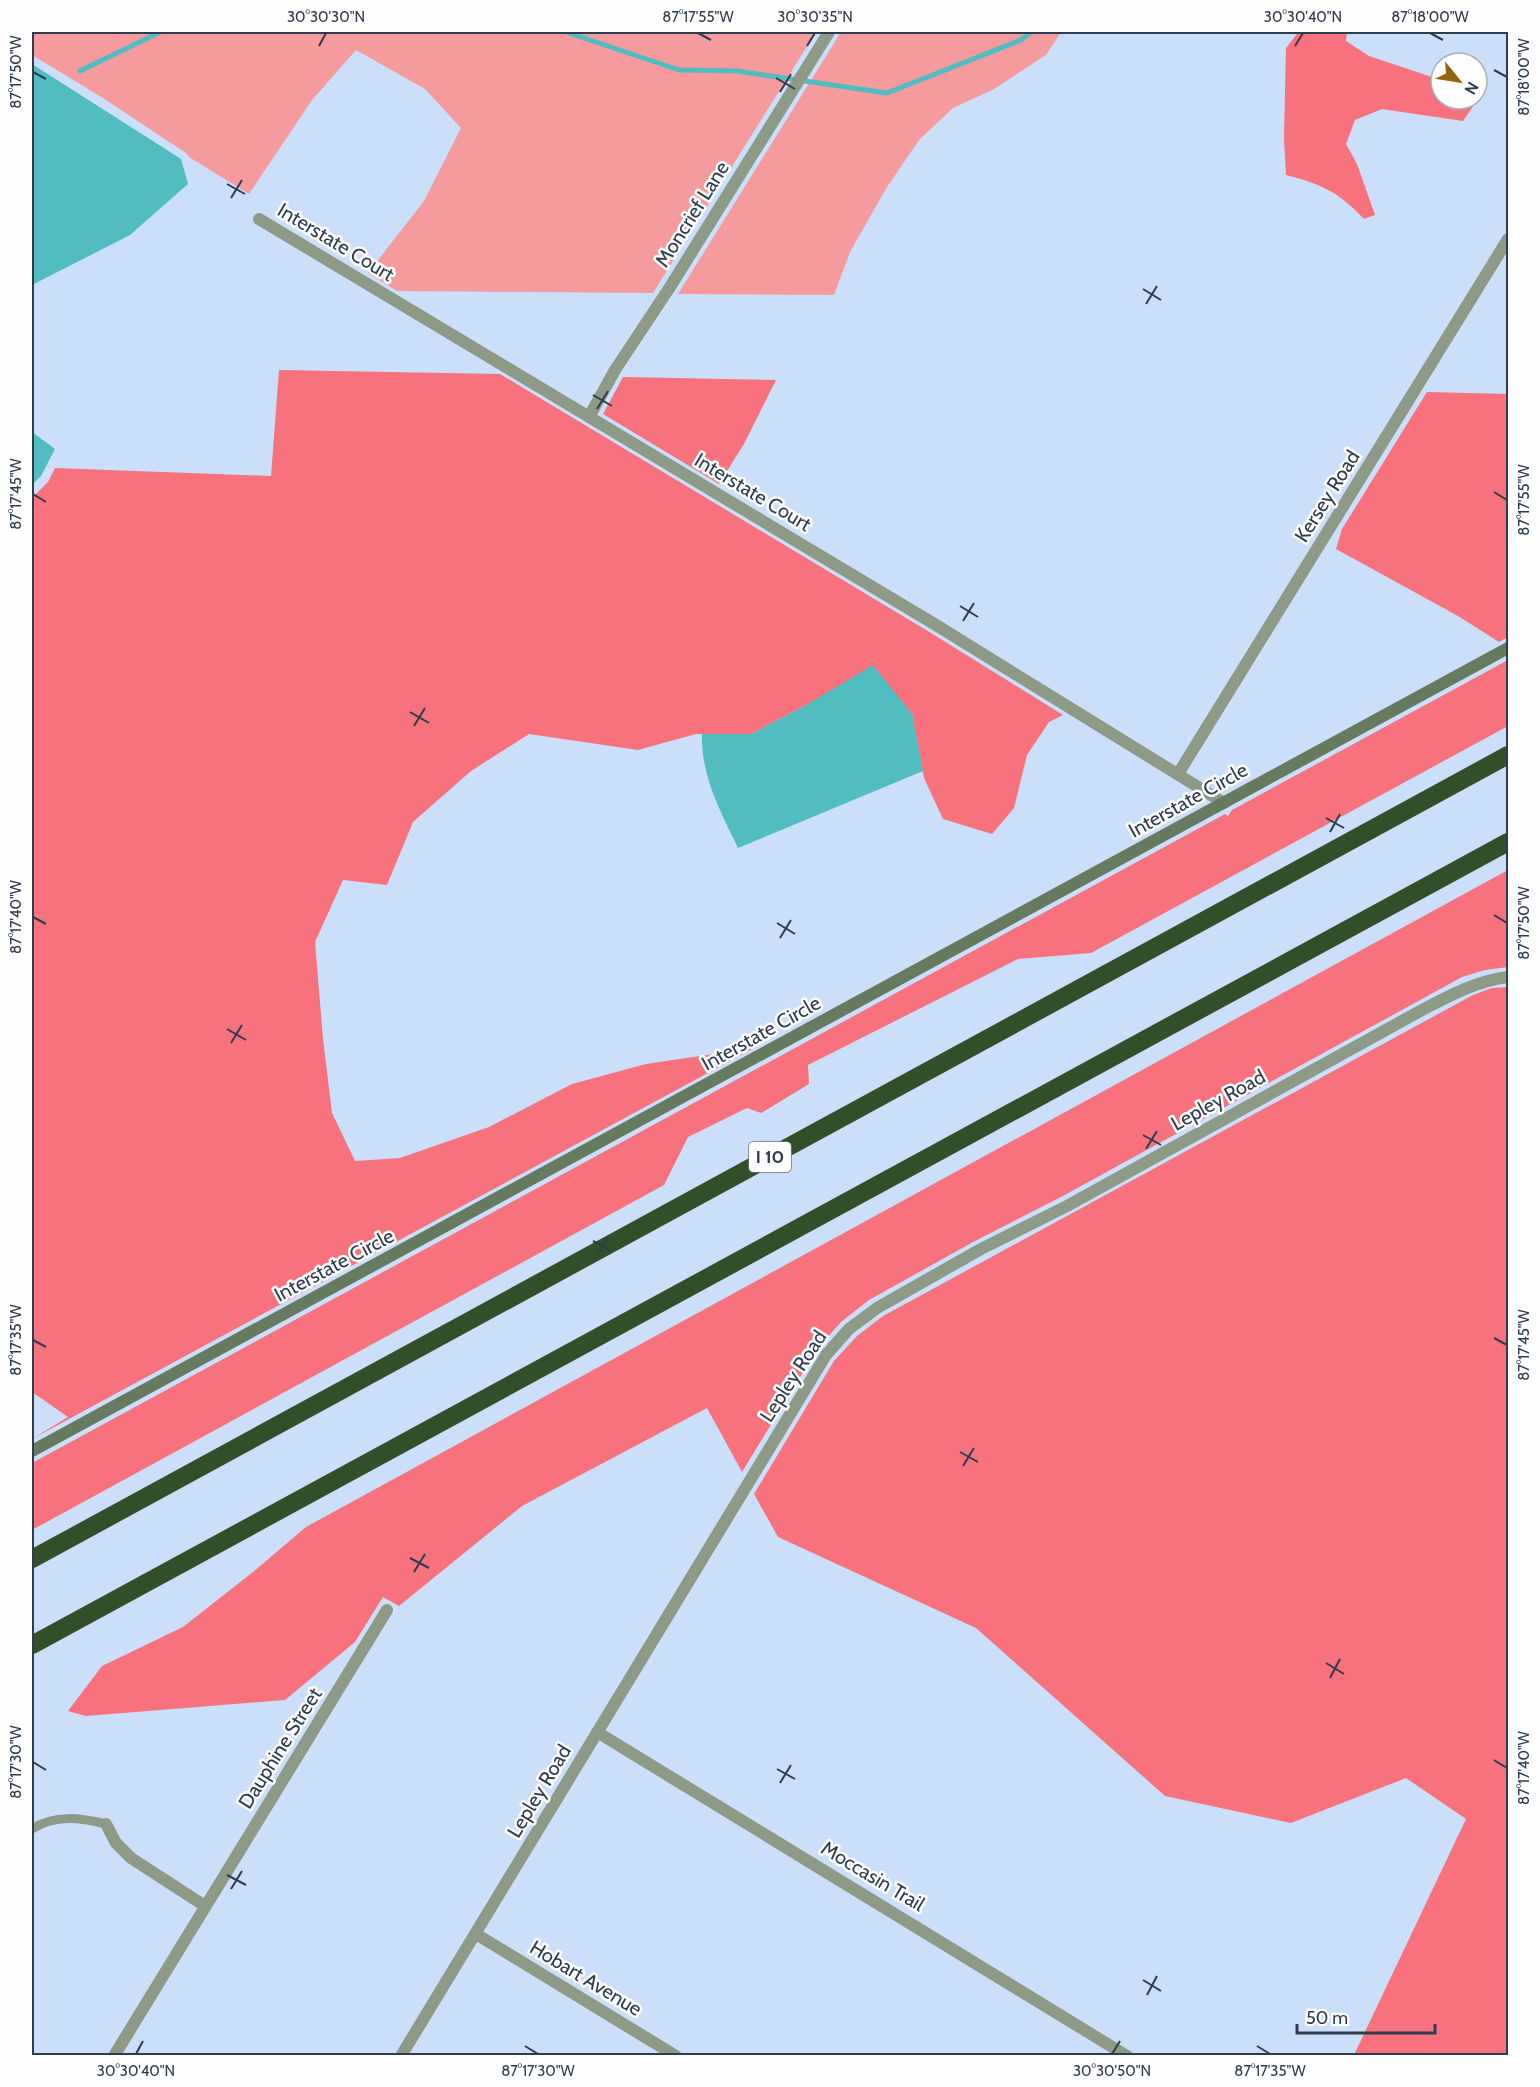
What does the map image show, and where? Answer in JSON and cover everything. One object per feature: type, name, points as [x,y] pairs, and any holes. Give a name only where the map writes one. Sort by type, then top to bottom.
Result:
[{"type":"highway","name":"I 10","points":[[32,1559],[1509,755]]},
{"type":"highway","points":[[32,1645],[1509,842]]},
{"type":"street","name":"Moncrief Lane","points":[[589,417],[615,370],[670,287],[828,32]]},
{"type":"street","name":"Interstate Court","points":[[259,219],[936,625],[1224,803]]},
{"type":"street","name":"Kersey Road","points":[[1178,774],[1509,239]]},
{"type":"street","name":"Interstate Circle","points":[[32,1451],[1509,648]]},
{"type":"street","name":"Lepley Road","points":[[401,2055],[826,1356],[837,1342],[876,1308],[971,1255],[1067,1206],[1422,1010],[1468,986],[1489,979],[1509,977]]},
{"type":"street","name":"Dauphine Street","points":[[114,2055],[387,1610]]},
{"type":"street","name":"Moccasin Trail","points":[[597,1732],[1127,2055]]},
{"type":"street","points":[[106,1824],[116,1843],[131,1858],[206,1906]]},
{"type":"street","name":"Hobart Avenue","points":[[476,1934],[676,2055]]},
{"type":"lane","points":[[32,1829],[52,1820],[79,1818],[106,1824]]},
{"type":"shaded area","points":[[32,32],[816,32],[653,293],[397,291],[368,273],[424,201],[461,128],[425,89],[356,50],[312,100],[249,194],[189,157],[103,98],[32,55]]},
{"type":"shaded area","points":[[841,32],[1061,32],[1046,55],[994,89],[953,108],[919,140],[887,187],[850,252],[834,295],[678,294]]},
{"type":"shaded area","points":[[1296,32],[1347,32],[1346,41],[1369,56],[1429,76],[1429,111],[1470,111],[1463,121],[1382,109],[1355,120],[1346,144],[1357,164],[1375,215],[1364,219],[1329,190],[1286,175],[1284,138],[1286,48],[1297,34]]},
{"type":"shaded area","points":[[32,64],[181,159],[188,184],[130,235],[32,285]]},
{"type":"shaded area","points":[[279,370],[500,374],[1063,715],[1049,722],[1027,755],[1014,808],[992,834],[943,819],[924,778],[912,714],[808,704],[751,734],[696,734],[638,750],[529,734],[471,771],[413,822],[387,885],[343,880],[315,942],[332,1113],[355,1161],[400,1158],[489,1127],[572,1084],[646,1064],[754,1048],[32,1439],[68,1417],[32,1392],[32,498],[48,482],[55,468],[271,476]]},
{"type":"shaded area","points":[[623,377],[776,380],[745,442],[719,484],[603,414]]},
{"type":"shaded area","points":[[1427,392],[1508,394],[1508,637],[1499,642],[1458,616],[1336,549],[1342,529]]},
{"type":"shaded area","points":[[32,432],[55,449],[41,476],[32,485]]},
{"type":"shaded area","points":[[1508,660],[1508,726],[1091,953],[1018,959],[808,1065],[809,1084],[761,1113],[747,1108],[688,1137],[664,1185],[32,1530],[32,1463],[1225,814],[1228,816],[1232,810]]},
{"type":"shaded area","points":[[873,665],[912,714],[923,771],[738,848],[718,807],[708,779],[702,734],[751,734],[808,704]]},
{"type":"shaded area","points":[[1508,870],[1508,967],[1485,970],[1462,977],[869,1300],[841,1322],[817,1349],[742,1472],[707,1408],[522,1506],[399,1606],[383,1597],[355,1642],[285,1700],[86,1716],[68,1711],[102,1666],[183,1627],[306,1527]]},
{"type":"shaded area","points":[[1508,987],[1508,2055],[1354,2055],[1466,1819],[1406,1778],[1291,1823],[1165,1796],[976,1628],[778,1537],[754,1494],[834,1361],[857,1336],[883,1316],[1473,995],[1492,988]]},
{"type":"waterway","points":[[80,71],[160,32]]},
{"type":"waterway","points":[[566,32],[679,70],[737,71],[887,93],[1021,40],[1031,32]]}]
